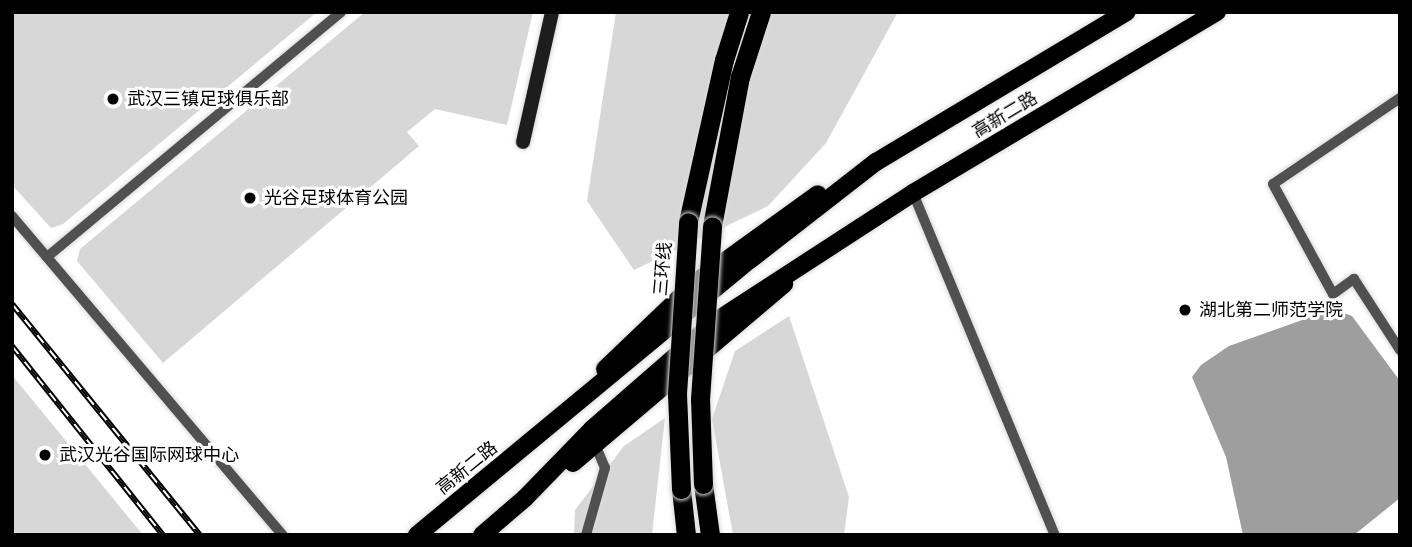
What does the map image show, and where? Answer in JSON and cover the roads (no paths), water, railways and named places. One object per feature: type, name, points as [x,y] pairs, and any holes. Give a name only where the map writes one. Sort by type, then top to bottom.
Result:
[{"type":"highway","name":"三环线","points":[[687,535],[681,489],[677,394],[688,222],[724,60],[739,12]]},
{"type":"highway","points":[[710,535],[703,484],[700,399],[712,226],[740,77],[761,12]]},
{"type":"main road","name":"高新二路","points":[[417,535],[876,162],[1127,12]]},
{"type":"main road","name":"高新二路","points":[[525,498],[592,429],[716,321],[913,193],[1216,12]]},
{"type":"main road","name":"高新二路","points":[[482,535],[665,388],[815,255]]},
{"type":"street","points":[[47,257],[341,12]]},
{"type":"street","points":[[523,142],[552,12]]},
{"type":"street","points":[[1400,98],[1273,184],[1333,294],[1354,279],[1400,349]]},
{"type":"street","points":[[913,193],[1055,535]]},
{"type":"street","points":[[12,216],[283,535]]},
{"type":"street","points":[[586,535],[604,468],[596,444]]},
{"type":"railway","points":[[12,304],[200,535]]},
{"type":"railway","points":[[12,346],[163,535]]},
{"type":"place","name":"武汉三镇足球俱乐部","points":[[113,99]]},
{"type":"place","name":"光谷足球体育公园","points":[[250,198]]},
{"type":"place","name":"湖北第二师范学院","points":[[1185,310]]},
{"type":"place","name":"武汉光谷国际网球中心","points":[[45,455]]}]
